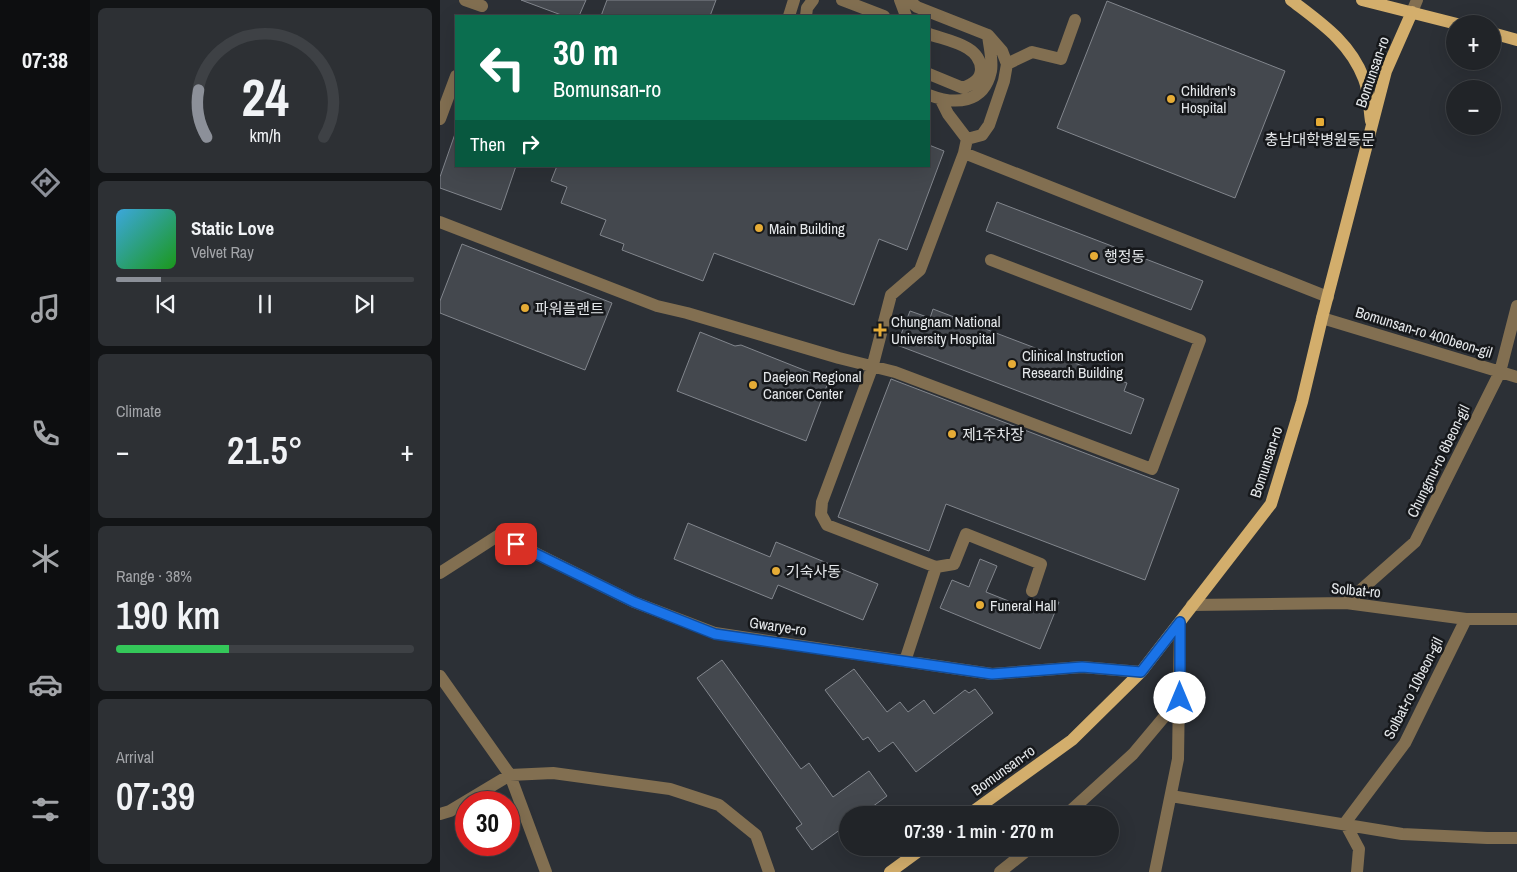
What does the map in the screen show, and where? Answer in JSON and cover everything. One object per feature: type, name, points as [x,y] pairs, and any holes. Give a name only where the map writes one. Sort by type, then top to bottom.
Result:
[{"type":"main road","points":[[1291,0],[1324,25],[1347,47],[1365,80],[1371,126]]},
{"type":"main road","points":[[1362,0],[1409,6],[1446,20]]},
{"type":"main road","name":"Bomunsan-ro","points":[[980,806],[1072,740],[1141,672],[1271,504],[1302,402],[1386,71],[1409,6]]},
{"type":"main road","points":[[1501,36],[1517,40]]},
{"type":"main road","points":[[890,872],[912,856]]},
{"type":"street","points":[[465,0],[482,7]]},
{"type":"street","points":[[789,15],[794,0]]},
{"type":"street","points":[[806,15],[807,8],[813,0]]},
{"type":"street","points":[[842,0],[881,15]]},
{"type":"street","points":[[900,0],[906,15]]},
{"type":"street","points":[[908,0],[917,7],[988,35],[1002,51],[1007,64],[1004,81],[989,125],[982,135],[967,139]]},
{"type":"street","points":[[1409,6],[1417,0]]},
{"type":"street","points":[[1007,64],[1032,52],[1061,59],[1075,20]]},
{"type":"street","points":[[930,34],[972,50],[980,60],[981,73],[974,84],[963,88],[930,74]]},
{"type":"street","points":[[930,95],[952,102],[965,100],[978,94],[986,84],[992,69],[988,35]]},
{"type":"street","points":[[440,119],[455,79]]},
{"type":"street","points":[[941,100],[948,114],[967,139],[964,154],[920,270],[891,295],[872,368],[822,502],[821,514],[827,525],[936,567],[954,564],[966,534],[1041,564],[1032,590]]},
{"type":"street","points":[[964,154],[1328,297]]},
{"type":"street","points":[[440,222],[657,306],[686,312],[872,368],[895,372],[1152,469],[1200,340],[990,260]]},
{"type":"street","name":"Chungmu-ro 6beon-gil","points":[[1346,603],[1415,542],[1500,372],[1517,306]]},
{"type":"street","name":"Bomunsan-ro 400beon-gil","points":[[1322,318],[1517,377]]},
{"type":"street","name":"Gwarye-ro","points":[[440,573],[499,535],[634,602],[715,634],[992,674],[1082,667],[1141,672]]},
{"type":"street","points":[[905,661],[936,567]]},
{"type":"street","name":"Solbat-ro","points":[[1192,605],[1346,603],[1466,619],[1517,619]]},
{"type":"street","name":"Solbat-ro 10beon-gil","points":[[1345,823],[1405,743],[1466,619]]},
{"type":"street","points":[[1155,872],[1178,759],[1180,622]]},
{"type":"street","points":[[440,676],[510,775],[546,872]]},
{"type":"street","points":[[1076,806],[1133,754],[1180,698]]},
{"type":"street","points":[[440,814],[450,811],[510,775],[553,773],[670,789],[719,805],[756,835],[769,872]]},
{"type":"street","points":[[1171,796],[1345,823],[1402,834],[1517,838]]},
{"type":"street","points":[[1345,823],[1359,849],[1357,872]]},
{"type":"street","points":[[1000,872],[1020,856]]},
{"type":"building","points":[[521,0],[586,0],[579,15],[561,15]]},
{"type":"building","points":[[607,0],[716,0],[710,15],[601,15]]},
{"type":"building","name":"Children's Hospital","points":[[1107,1],[1285,71],[1235,198],[1057,128]]},
{"type":"building","points":[[455,134],[455,167],[516,167],[501,210],[440,188],[440,177]]},
{"type":"building","name":"Main Building","points":[[930,145],[944,151],[907,250],[879,239],[854,305],[714,253],[703,281],[622,250],[624,244],[600,235],[606,220],[561,203],[567,187],[551,181],[557,167],[930,167]]},
{"type":"building","name":"행정동","points":[[997,202],[1203,281],[1191,310],[986,231]]},
{"type":"building","name":"파워플랜트","points":[[462,244],[612,303],[585,370],[440,313],[440,301]]},
{"type":"building","name":"Clinical Instruction Research Building","points":[[933,309],[1127,383],[1124,391],[1144,399],[1131,434],[897,345],[910,311],[930,318]]},
{"type":"building","name":"Daejeon Regional Cancer Center","points":[[700,332],[735,346],[741,345],[829,380],[806,441],[677,391]]},
{"type":"building","name":"제1주차장","points":[[891,379],[1179,489],[1145,580],[946,504],[929,551],[838,517]]},
{"type":"building","name":"기숙사동","points":[[688,523],[770,557],[776,542],[878,584],[863,620],[778,585],[772,599],[674,559]]},
{"type":"building","name":"Funeral Hall","points":[[980,559],[997,566],[986,592],[1026,608],[1059,602],[1040,649],[940,608],[952,580],[969,587]]},
{"type":"building","points":[[722,660],[801,769],[809,763],[833,797],[869,771],[887,796],[873,806],[839,806],[839,830],[812,850],[796,828],[802,824],[697,678]]},
{"type":"building","points":[[854,669],[887,712],[900,702],[908,712],[924,700],[934,714],[965,690],[969,693],[975,689],[993,713],[916,772],[893,742],[879,752],[868,737],[863,740],[825,690]]},
{"type":"place","name":"Children's Hospital","points":[[1171,99]]},
{"type":"place","name":"충남대학병원동문","points":[[1320,122]]},
{"type":"place","name":"Main Building","points":[[759,228]]},
{"type":"place","name":"행정동","points":[[1094,256]]},
{"type":"place","name":"파워플랜트","points":[[525,308]]},
{"type":"place","name":"Chungnam National University Hospital","points":[[880,330]]},
{"type":"place","name":"Clinical Instruction Research Building","points":[[1012,364]]},
{"type":"place","name":"Daejeon Regional Cancer Center","points":[[753,385]]},
{"type":"place","name":"제1주차장","points":[[952,434]]},
{"type":"place","name":"기숙사동","points":[[776,571]]},
{"type":"place","name":"Funeral Hall","points":[[980,605]]},
{"type":"route","points":[[516,544],[634,602],[715,634],[992,674],[1082,667],[1141,672],[1180,622],[1180,698]]}]
